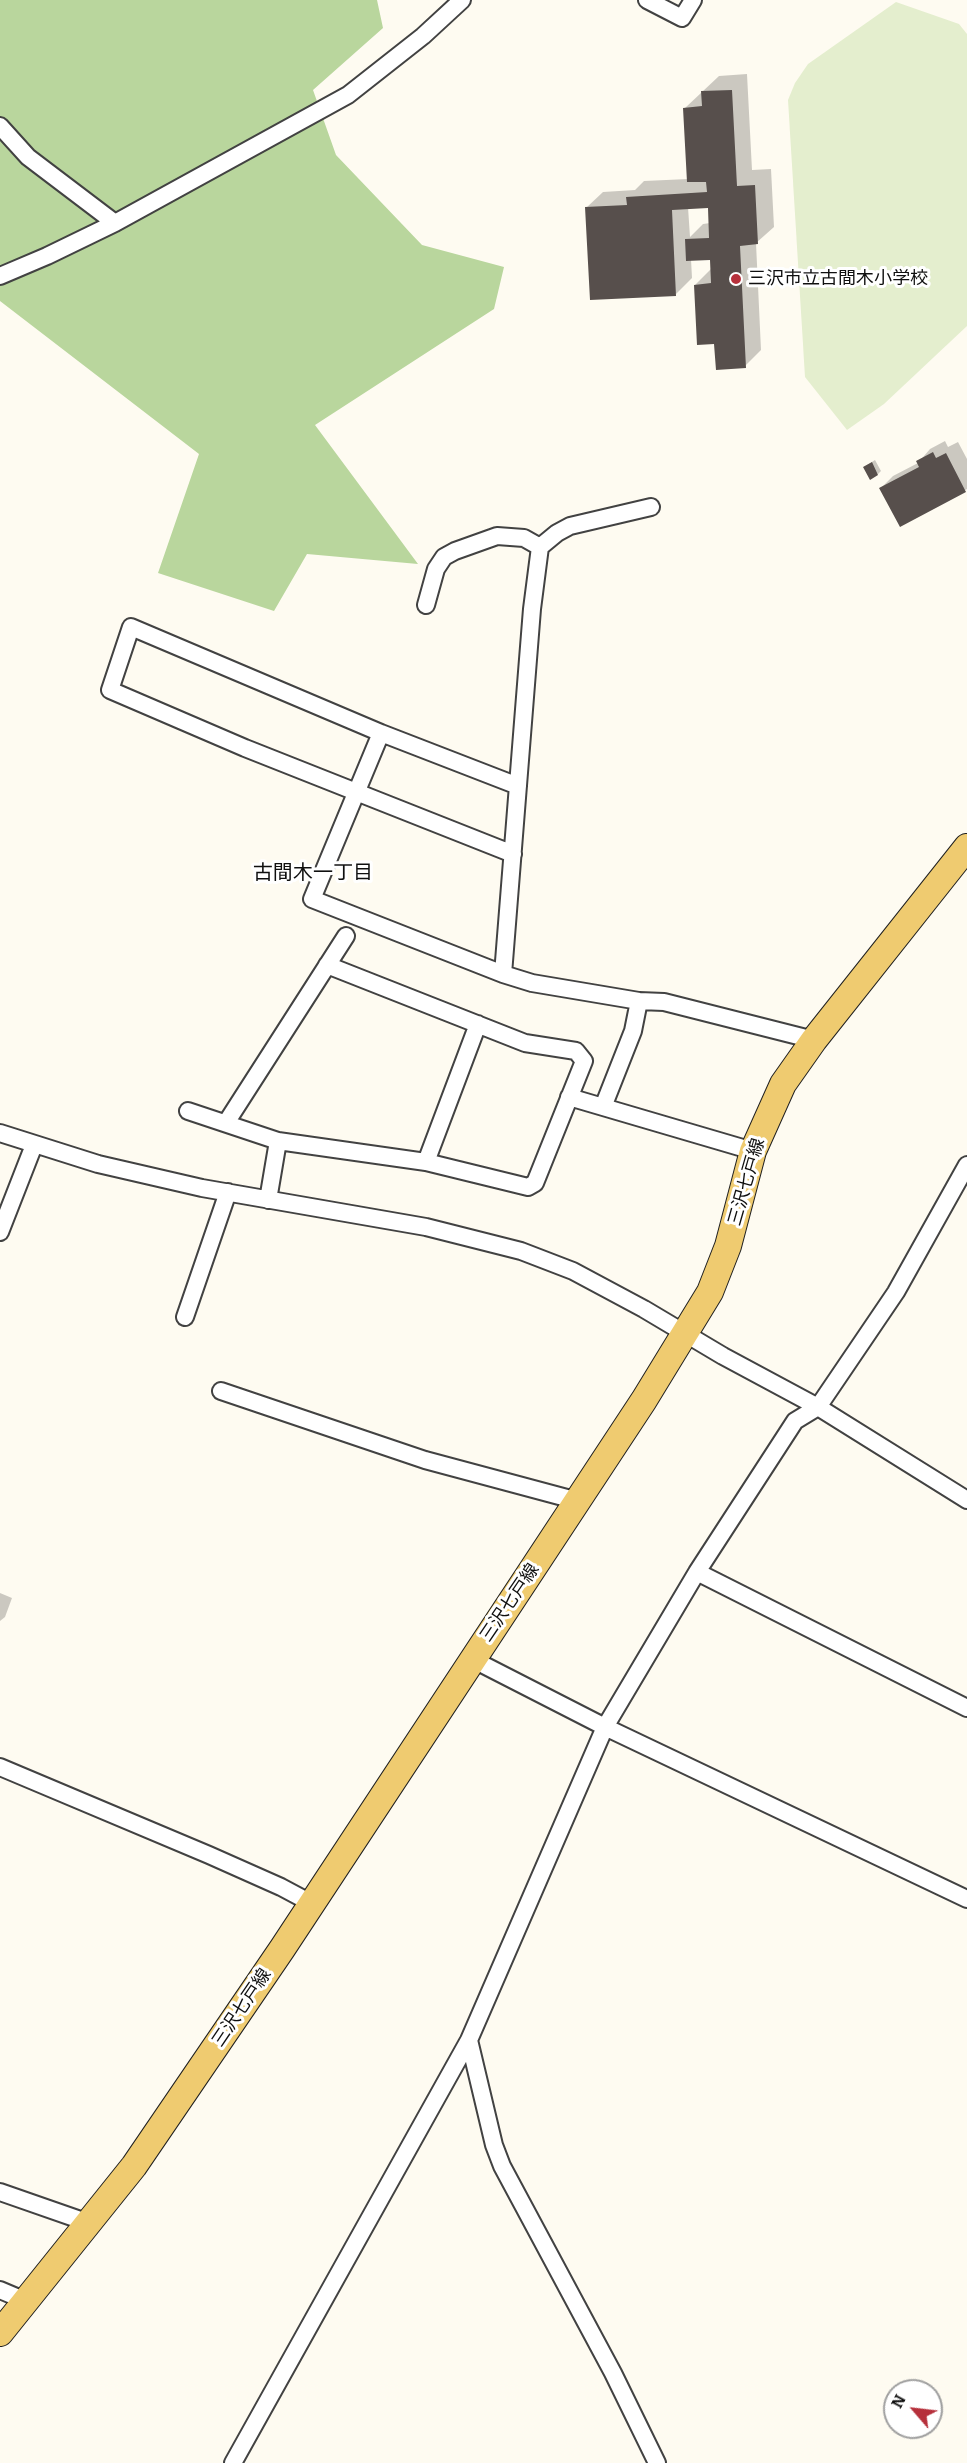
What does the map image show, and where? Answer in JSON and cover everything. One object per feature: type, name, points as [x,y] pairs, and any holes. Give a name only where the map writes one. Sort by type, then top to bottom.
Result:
[{"type":"main road","name":"三沢七戸線","points":[[0,2333],[134,2166],[578,1501],[710,1292],[728,1246],[753,1151],[783,1084],[814,1040],[967,847]]},
{"type":"street","points":[[0,276],[115,223],[348,95],[423,36],[462,0]]},
{"type":"street","points":[[647,0],[682,18],[693,0]]},
{"type":"street","points":[[0,126],[28,157],[115,223]]},
{"type":"street","points":[[503,974],[540,547],[552,536],[570,526],[651,507]]},
{"type":"street","points":[[426,605],[436,569],[444,557],[455,551],[497,536],[524,538],[540,547]]},
{"type":"street","points":[[513,854],[255,752],[110,690],[131,627],[381,733],[518,786]]},
{"type":"street","points":[[381,733],[312,899],[503,974],[532,983],[639,1001],[664,1002],[814,1040]]},
{"type":"street","points":[[226,1124],[346,936]]},
{"type":"street","points":[[188,1111],[278,1141],[426,1162],[528,1187],[535,1183],[584,1061],[576,1052],[525,1043],[327,965]]},
{"type":"street","points":[[603,1107],[633,1031],[639,1001]]},
{"type":"street","points":[[426,1162],[478,1024]]},
{"type":"street","points":[[569,1098],[753,1151]]},
{"type":"street","points":[[0,1133],[98,1164],[268,1200],[426,1227],[521,1251],[573,1271],[685,1332],[818,1407],[967,1500]]},
{"type":"street","points":[[268,1200],[278,1141]]},
{"type":"street","points":[[0,1232],[34,1145]]},
{"type":"street","points":[[233,2463],[468,2040],[605,1727],[697,1572],[795,1421],[818,1407],[896,1292],[967,1165]]},
{"type":"street","points":[[185,1317],[228,1192]]},
{"type":"street","points":[[221,1391],[425,1460],[578,1501]]},
{"type":"street","points":[[697,1572],[967,1708]]},
{"type":"street","points":[[472,1659],[605,1727],[967,1899]]},
{"type":"street","points":[[0,1767],[208,1855],[311,1903]]},
{"type":"street","points":[[468,2040],[494,2145],[502,2166],[613,2373],[657,2463]]},
{"type":"street","points":[[0,2192],[88,2223]]},
{"type":"street","points":[[0,2290],[26,2301]]},
{"type":"green space","points":[[0,0],[377,0],[383,28],[313,90],[336,155],[422,245],[504,267],[494,309],[315,425],[418,564],[307,554],[274,611],[158,573],[199,454],[0,301]]},
{"type":"green space","points":[[896,2],[959,24],[967,34],[967,326],[884,404],[847,430],[805,377],[788,100],[795,83],[808,64]]},
{"type":"building","points":[[732,90],[737,186],[755,185],[758,244],[740,246],[746,368],[716,370],[714,344],[697,345],[694,285],[711,283],[710,260],[686,261],[685,239],[709,238],[708,208],[672,210],[676,296],[590,300],[585,207],[627,205],[626,197],[707,192],[706,182],[687,182],[683,108],[702,106],[701,91]]},
{"type":"building","points":[[933,452],[936,458],[946,453],[966,492],[900,527],[879,488],[919,467],[916,461]]},
{"type":"building","points":[[872,462],[878,475],[870,480],[863,467]]},
{"type":"place","name":"三沢市立古間木小学校","points":[[736,279]]},
{"type":"district","name":"古間木一丁目","points":[[313,873]]}]
